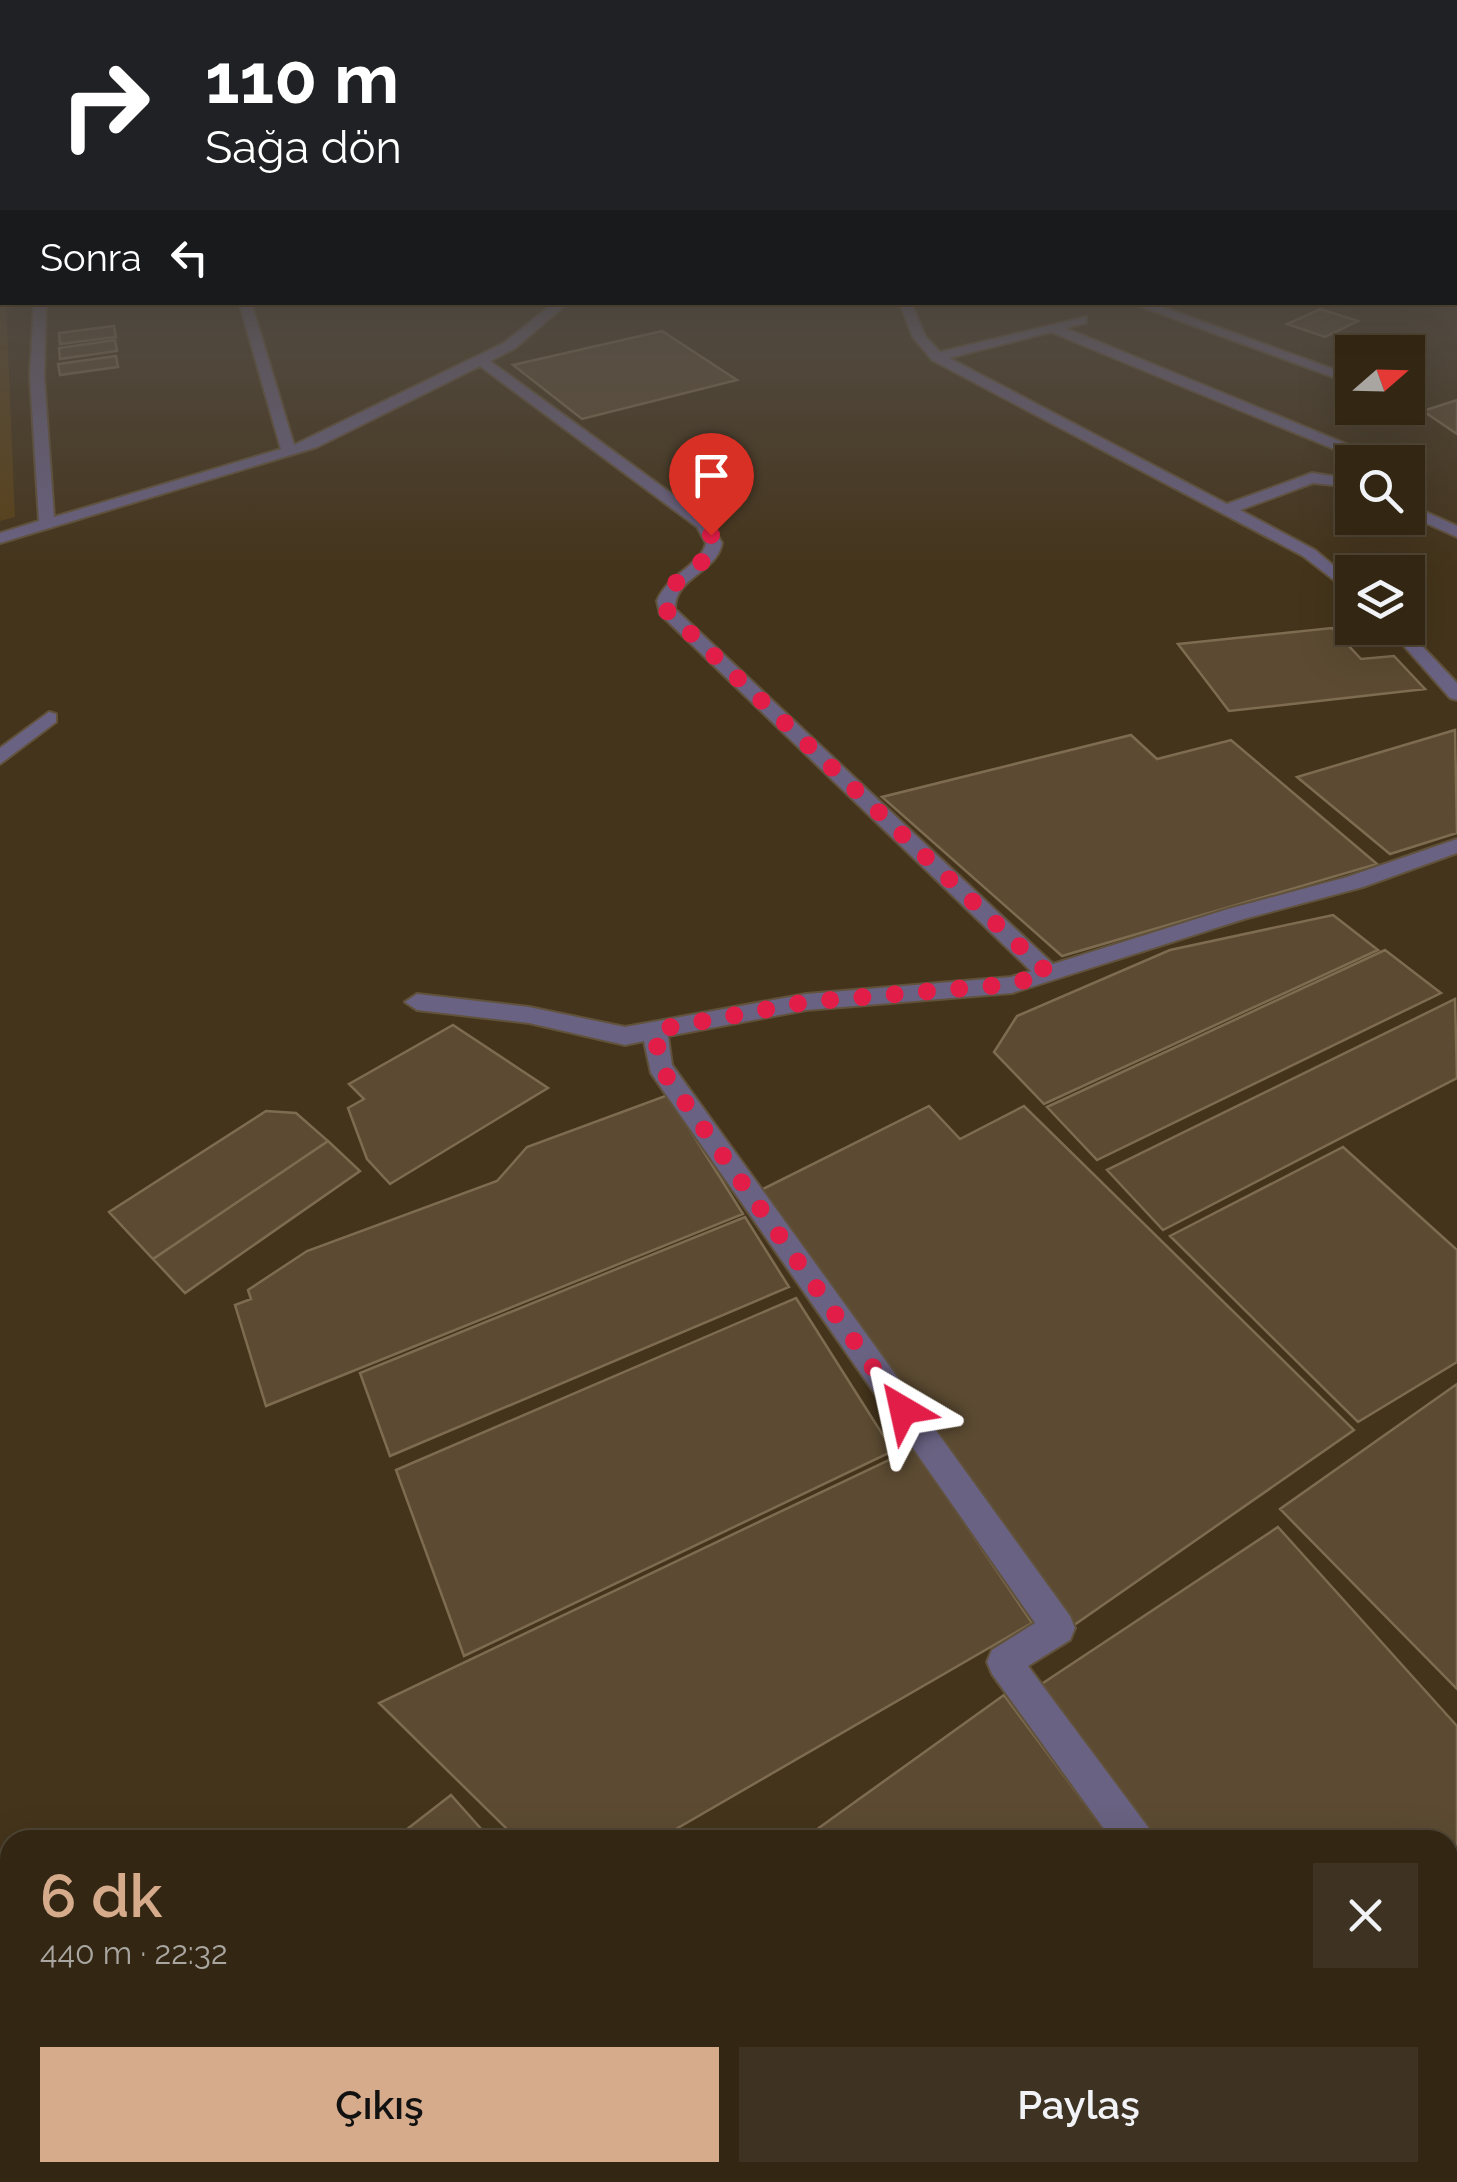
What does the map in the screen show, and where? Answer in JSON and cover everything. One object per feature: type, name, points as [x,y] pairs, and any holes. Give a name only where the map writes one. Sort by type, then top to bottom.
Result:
[{"type":"street","points":[[37,366],[47,524]]},
{"type":"street","points":[[263,366],[289,452]]},
{"type":"street","points":[[0,538],[289,452],[472,366]]},
{"type":"street","points":[[489,366],[703,524],[714,543],[712,554],[669,591],[664,601],[666,610],[1048,973]]},
{"type":"street","points":[[954,366],[1310,553],[1335,574]]},
{"type":"street","points":[[1144,366],[1335,445]]},
{"type":"street","points":[[1228,509],[1312,478],[1335,481]]},
{"type":"street","points":[[1425,517],[1457,532]]},
{"type":"street","points":[[1412,645],[1457,694]]},
{"type":"street","points":[[0,758],[49,718]]},
{"type":"street","points":[[417,1002],[529,1015],[625,1036],[806,1002],[1012,984],[1236,914],[1355,882],[1457,846]]},
{"type":"street","points":[[655,1030],[660,1067],[1058,1628],[1004,1662],[1128,1830]]},
{"type":"shaded area","points":[[0,366],[9,366],[15,517],[0,521]]},
{"type":"building","points":[[58,366],[118,367],[60,375]]},
{"type":"building","points":[[514,366],[715,366],[737,380],[582,419]]},
{"type":"building","points":[[1457,400],[1457,434],[1425,412]]},
{"type":"building","points":[[1332,628],[1335,645],[1348,645],[1361,659],[1394,656],[1425,689],[1229,711],[1178,644]]},
{"type":"building","points":[[1455,730],[1457,833],[1390,854],[1297,777]]},
{"type":"building","points":[[1131,735],[1157,759],[1231,740],[1377,864],[1062,956],[882,797]]},
{"type":"building","points":[[1333,915],[1378,950],[1044,1104],[994,1052],[1017,1016],[1170,950]]},
{"type":"building","points":[[1385,950],[1441,993],[1097,1160],[1047,1107]]},
{"type":"building","points":[[1455,999],[1457,1078],[1163,1230],[1107,1170]]},
{"type":"building","points":[[453,1025],[548,1088],[390,1184],[367,1159],[348,1108],[364,1099],[349,1084]]},
{"type":"building","points":[[668,1095],[743,1214],[266,1406],[235,1305],[251,1299],[248,1290],[307,1251],[497,1181],[527,1147]]},
{"type":"building","points":[[929,1106],[960,1139],[1024,1106],[1354,1430],[1067,1630],[751,1195]]},
{"type":"building","points":[[266,1111],[296,1113],[328,1141],[153,1259],[109,1212]]},
{"type":"building","points":[[328,1141],[360,1171],[185,1293],[153,1259]]},
{"type":"building","points":[[1343,1147],[1457,1250],[1457,1362],[1358,1422],[1170,1236]]},
{"type":"building","points":[[745,1217],[789,1287],[390,1456],[360,1373]]},
{"type":"building","points":[[796,1298],[893,1451],[464,1656],[396,1470]]},
{"type":"building","points":[[1457,1384],[1457,1689],[1280,1509]]},
{"type":"building","points":[[914,1448],[1032,1623],[674,1830],[508,1830],[379,1703]]},
{"type":"building","points":[[1278,1527],[1457,1726],[1457,1830],[1149,1830],[1040,1685]]},
{"type":"building","points":[[1004,1695],[1105,1830],[816,1830]]},
{"type":"building","points":[[451,1795],[482,1830],[406,1830]]},
{"type":"route","points":[[711,535],[712,554],[669,591],[664,601],[666,610],[1048,973],[1012,984],[806,1002],[655,1030],[660,1067],[903,1410]]}]
